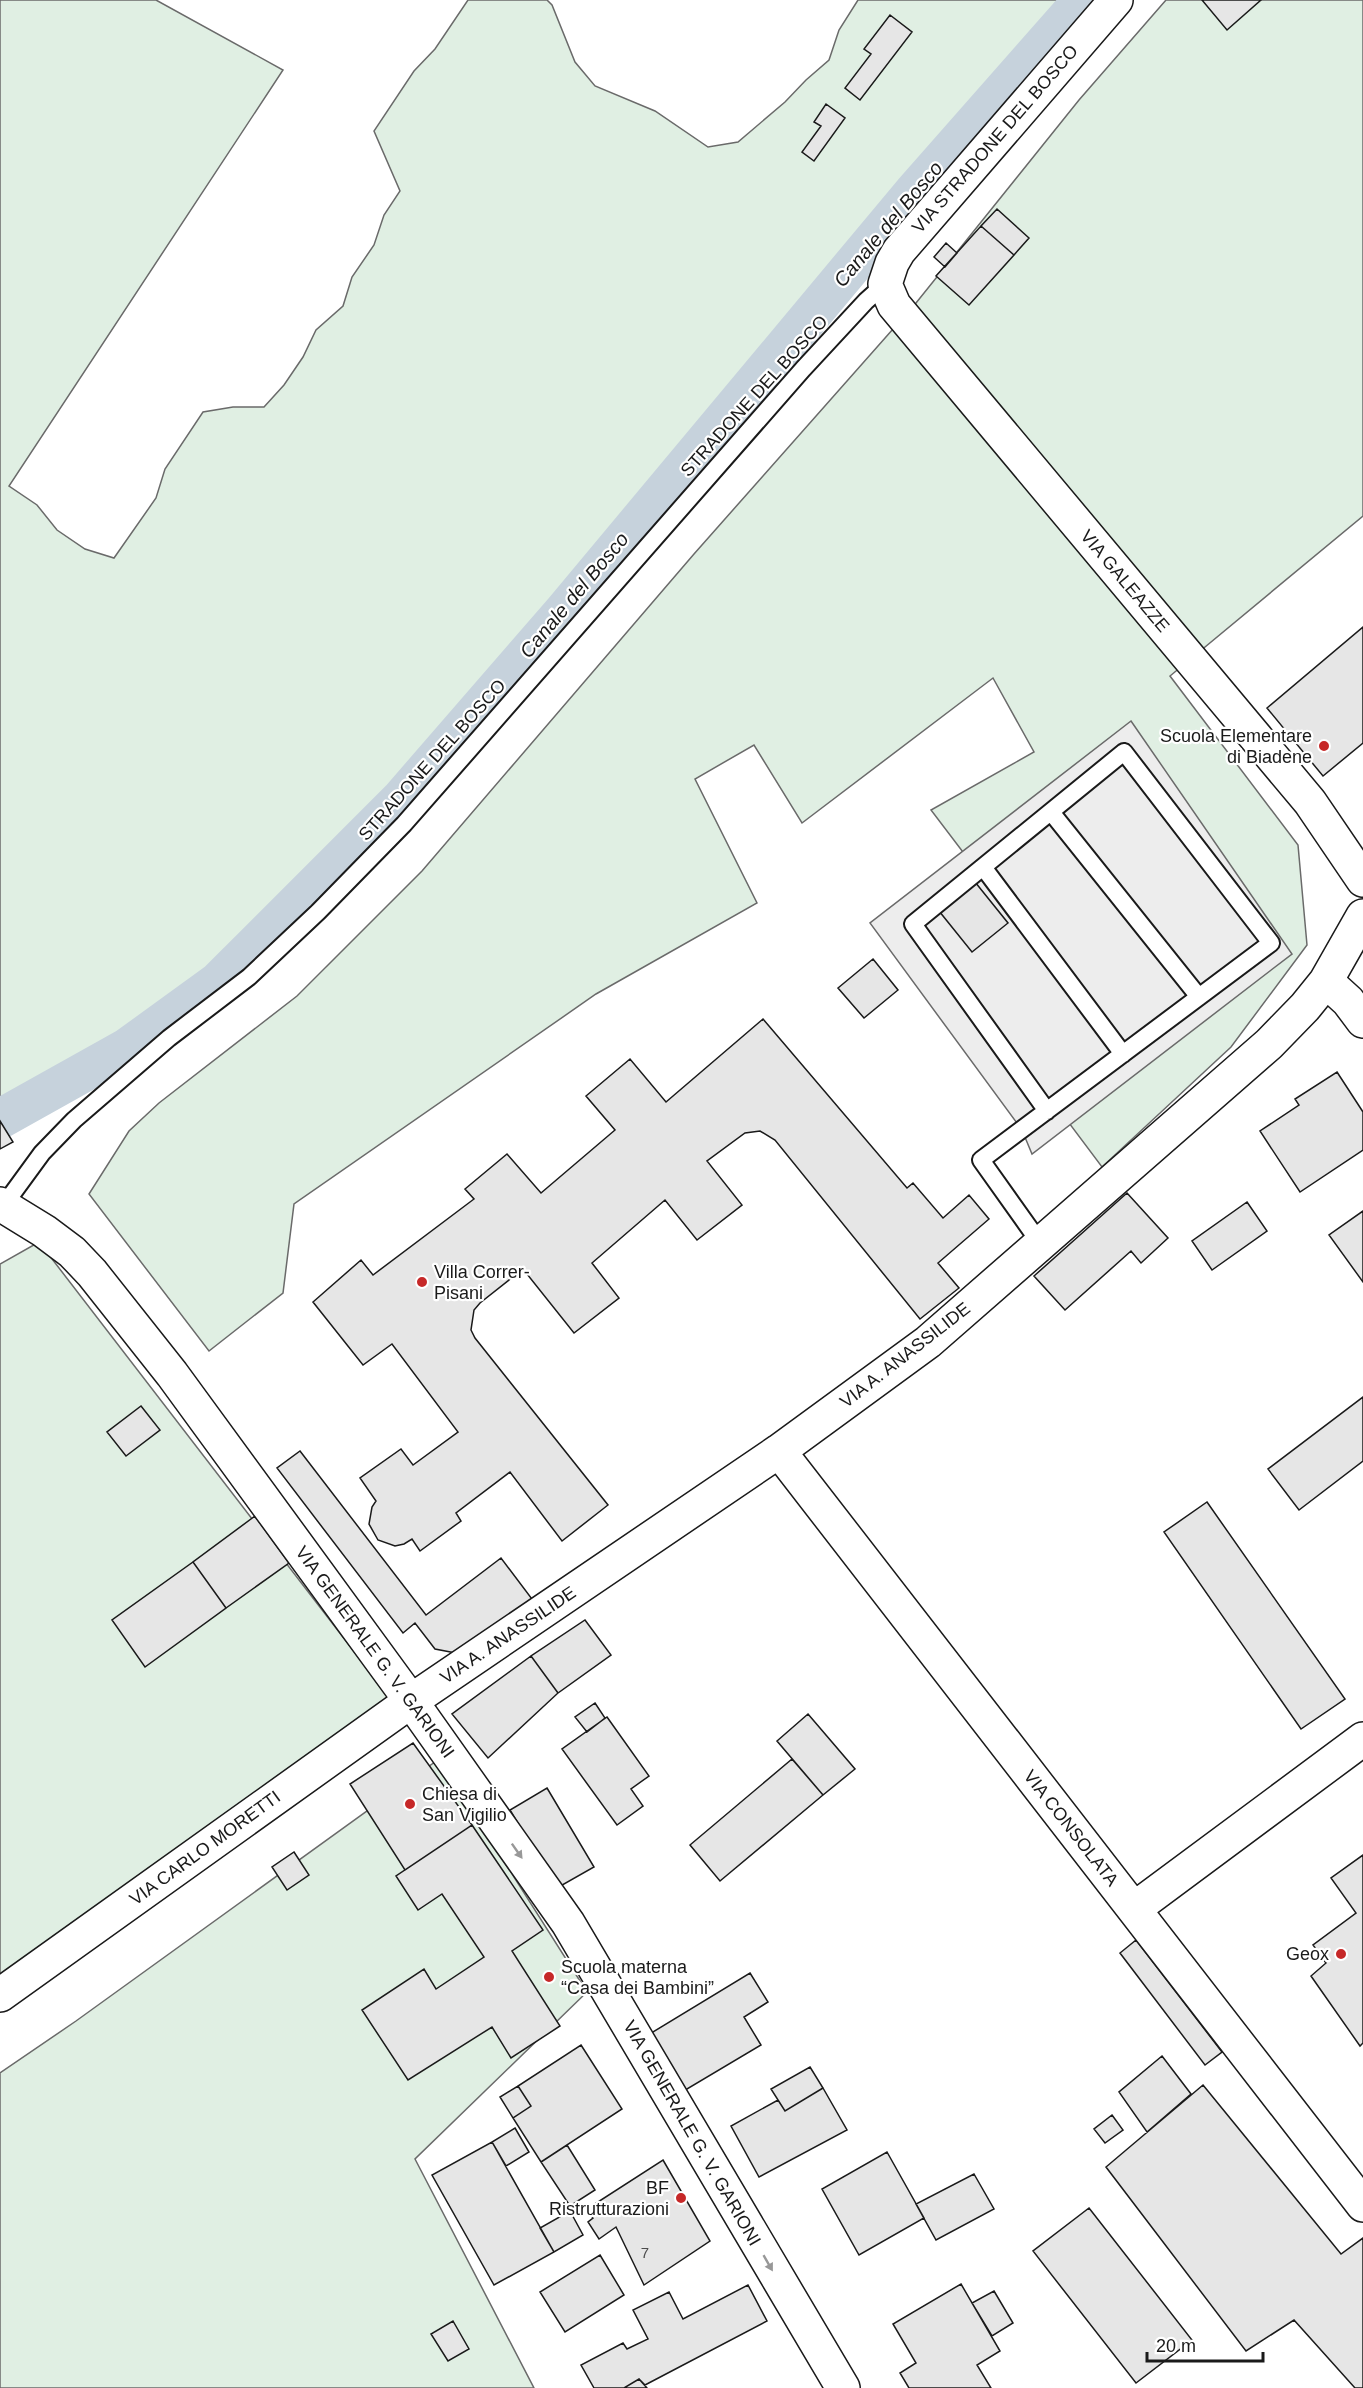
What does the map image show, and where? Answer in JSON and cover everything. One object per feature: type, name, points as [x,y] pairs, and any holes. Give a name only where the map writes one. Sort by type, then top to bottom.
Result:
[{"type":"street","name":"VIA STRADONE DEL BOSCO","points":[[885,284],[899,251],[1116,0]]},
{"type":"street","name":"VIA GALEAZZE","points":[[885,284],[894,305],[1310,802],[1363,880]]},
{"type":"street","name":"VIA A. ANASSILIDE","points":[[411,1701],[779,1451],[928,1342],[1269,1044],[1305,1007],[1326,981],[1363,916]]},
{"type":"street","points":[[1326,981],[1348,1001],[1363,1021]]},
{"type":"street","name":"VIA GENERALE G. V. GARIONI","points":[[2,1205],[44,1231],[72,1252],[92,1273],[172,1374],[411,1701],[568,1923],[843,2388]]},
{"type":"street","name":"VIA CONSOLATA","points":[[779,1451],[1363,2205]]},
{"type":"street","name":"VIA CARLO MORETTI","points":[[0,1995],[411,1701]]},
{"type":"street","points":[[1134,1909],[1363,1739]]},
{"type":"lane","name":"STRADONE DEL BOSCO","points":[[2,1205],[42,1153],[74,1120],[169,1038],[249,977],[318,912],[404,824],[803,369],[866,301],[885,284]]},
{"type":"lane","points":[[1040,1243],[981,1160],[1047,1111],[1271,943],[1124,753],[913,924],[1047,1111]]},
{"type":"lane","points":[[1051,812],[1199,997]]},
{"type":"lane","points":[[983,867],[1123,1054]]},
{"type":"green space","points":[[0,0],[156,0],[283,70],[9,486],[37,505],[57,530],[85,549],[114,558],[156,498],[165,469],[203,412],[233,407],[264,407],[284,385],[303,357],[316,330],[343,306],[352,277],[374,245],[384,215],[400,191],[374,131],[414,71],[435,49],[468,0],[547,0],[552,5],[575,62],[595,86],[655,111],[708,147],[738,142],[829,60],[839,30],[858,0],[1090,0],[1035,63],[871,266],[651,515],[379,832],[259,953],[122,1059],[60,1071],[50,1080],[0,1106]]},
{"type":"green space","points":[[1166,0],[1363,0],[1363,516],[1170,676],[1298,845],[1307,945],[1231,1047],[1102,1167],[1015,1051],[1076,1001],[931,810],[1034,752],[993,678],[802,823],[754,745],[695,779],[757,903],[596,994],[294,1204],[283,1293],[209,1351],[89,1194],[129,1131],[159,1103],[297,996],[422,871],[694,554],[916,303],[1079,100]]},
{"type":"green space","points":[[39,1242],[396,1706],[0,1989],[0,1264]]},
{"type":"green space","points":[[439,1759],[587,1992],[415,2159],[534,2388],[0,2388],[0,2073],[76,2021]]},
{"type":"shaded area","points":[[1131,721],[1292,954],[1032,1154],[1022,1130],[870,923]]},
{"type":"building","points":[[1202,0],[1261,0],[1227,30]]},
{"type":"building","points":[[890,15],[912,32],[860,100],[845,88],[871,54],[864,49]]},
{"type":"building","points":[[826,104],[845,118],[814,161],[802,152],[821,126],[814,122]]},
{"type":"building","points":[[997,209],[1029,238],[1014,255],[981,226]]},
{"type":"building","points":[[981,226],[1014,255],[969,305],[936,276]]},
{"type":"building","points":[[946,243],[957,253],[945,267],[934,257]]},
{"type":"building","points":[[1363,627],[1363,743],[1323,776],[1267,708]]},
{"type":"building","points":[[971,877],[1008,923],[972,952],[935,906]]},
{"type":"building","points":[[873,959],[898,990],[864,1018],[838,988]]},
{"type":"building","name":"Villa Correr- Pisani","points":[[763,1019],[907,1188],[913,1183],[943,1218],[969,1195],[989,1219],[938,1263],[959,1288],[920,1319],[775,1140],[760,1131],[745,1133],[707,1161],[742,1205],[697,1240],[665,1200],[592,1263],[619,1298],[574,1333],[523,1269],[474,1310],[471,1330],[475,1338],[608,1505],[562,1541],[510,1472],[456,1513],[461,1521],[420,1551],[412,1539],[395,1546],[378,1540],[369,1524],[372,1507],[376,1501],[360,1478],[401,1449],[413,1465],[458,1432],[392,1344],[363,1365],[313,1302],[361,1260],[373,1275],[474,1199],[465,1189],[507,1154],[541,1193],[615,1130],[586,1096],[630,1059],[666,1102]]},
{"type":"building","points":[[1337,1072],[1363,1112],[1363,1150],[1300,1192],[1260,1131],[1299,1105],[1295,1099]]},
{"type":"building","points":[[0,1121],[13,1142],[0,1149]]},
{"type":"building","points":[[1127,1193],[1168,1238],[1141,1263],[1131,1251],[1065,1310],[1034,1276]]},
{"type":"building","points":[[1247,1202],[1267,1231],[1212,1270],[1192,1241]]},
{"type":"building","points":[[1363,1211],[1363,1282],[1329,1235]]},
{"type":"building","points":[[1363,1397],[1363,1461],[1299,1510],[1268,1469]]},
{"type":"building","points":[[141,1406],[160,1430],[126,1456],[107,1432]]},
{"type":"building","points":[[300,1451],[426,1615],[501,1558],[535,1603],[466,1655],[435,1649],[415,1623],[403,1633],[277,1468]]},
{"type":"building","points":[[1207,1502],[1345,1699],[1301,1729],[1164,1532]]},
{"type":"building","points":[[255,1516],[289,1563],[226,1608],[193,1562]]},
{"type":"building","points":[[193,1562],[226,1608],[145,1667],[112,1620]]},
{"type":"building","points":[[585,1620],[611,1655],[558,1693],[531,1656]]},
{"type":"building","points":[[531,1656],[558,1693],[488,1758],[452,1714]]},
{"type":"building","points":[[595,1703],[605,1718],[587,1732],[575,1717]]},
{"type":"building","points":[[808,1714],[855,1769],[823,1795],[777,1741]]},
{"type":"building","points":[[607,1717],[649,1776],[631,1789],[643,1806],[617,1825],[562,1749]]},
{"type":"building","name":"Chiesa di San Vigilio","points":[[413,1743],[472,1825],[405,1870],[350,1784]]},
{"type":"building","points":[[792,1759],[823,1795],[720,1881],[690,1845]]},
{"type":"building","points":[[547,1788],[594,1867],[557,1888],[510,1810]]},
{"type":"building","points":[[472,1825],[543,1930],[512,1951],[560,2026],[511,2058],[492,2027],[408,2080],[362,2010],[424,1969],[436,1989],[484,1957],[442,1894],[418,1910],[396,1876]]},
{"type":"building","points":[[294,1852],[309,1875],[287,1890],[272,1867]]},
{"type":"building","name":"Geox","points":[[1363,1855],[1363,2043],[1360,2046],[1311,1976],[1326,1963],[1313,1945],[1356,1913],[1331,1878]]},
{"type":"building","points":[[1136,1940],[1222,2052],[1205,2065],[1120,1953]]},
{"type":"building","points":[[750,1973],[768,2002],[744,2017],[761,2045],[682,2092],[648,2035]]},
{"type":"building","points":[[581,2045],[622,2109],[541,2162],[513,2118],[531,2106],[518,2086]]},
{"type":"building","points":[[1162,2056],[1191,2094],[1147,2132],[1119,2092]]},
{"type":"building","points":[[810,2067],[823,2088],[785,2111],[771,2089]]},
{"type":"building","points":[[1203,2085],[1341,2254],[1363,2238],[1363,2388],[1355,2388],[1294,2320],[1246,2351],[1106,2167]]},
{"type":"building","points":[[518,2086],[531,2106],[513,2118],[500,2097]]},
{"type":"building","points":[[823,2088],[847,2130],[759,2177],[731,2126],[778,2100],[785,2111]]},
{"type":"building","points":[[1112,2115],[1123,2130],[1105,2143],[1094,2129]]},
{"type":"building","points":[[515,2128],[529,2152],[506,2166],[492,2142]]},
{"type":"building","points":[[492,2142],[554,2252],[494,2285],[432,2175]]},
{"type":"building","points":[[567,2145],[595,2190],[570,2206],[541,2162]]},
{"type":"building","points":[[887,2152],[924,2218],[859,2255],[822,2189]]},
{"type":"building","points":[[663,2160],[710,2241],[644,2285],[616,2227],[599,2239],[588,2222],[593,2218],[587,2209]]},
{"type":"building","points":[[974,2174],[994,2209],[936,2240],[916,2204]]},
{"type":"building","points":[[1089,2208],[1192,2340],[1136,2383],[1033,2251]]},
{"type":"building","points":[[570,2211],[583,2235],[554,2252],[540,2228]]},
{"type":"building","points":[[600,2255],[624,2295],[565,2332],[540,2292]]},
{"type":"building","points":[[961,2284],[1000,2351],[977,2365],[991,2388],[909,2388],[900,2373],[916,2363],[893,2324]]},
{"type":"building","points":[[748,2285],[767,2321],[645,2385],[639,2379],[624,2388],[594,2388],[581,2365],[623,2343],[627,2349],[648,2339],[633,2310],[669,2292],[683,2319]]},
{"type":"building","points":[[994,2291],[1013,2323],[992,2336],[972,2303]]},
{"type":"building","points":[[453,2321],[469,2349],[448,2361],[431,2334]]},
{"type":"building","points":[[639,2379],[647,2388],[624,2388]]},
{"type":"waterway","name":"Canale del Bosco","points":[[0,1119],[127,1048],[218,982],[400,800],[564,611],[913,193],[1083,0]]},
{"type":"place","name":"Scuola Elementare di Biadene","points":[[1324,746]]},
{"type":"place","name":"Villa Correr- Pisani","points":[[422,1282]]},
{"type":"place","name":"Chiesa di San Vigilio","points":[[410,1804]]},
{"type":"place","name":"Geox","points":[[1341,1954]]},
{"type":"place","name":"Scuola materna “Casa dei Bambini”","points":[[549,1977]]},
{"type":"place","name":"BF Ristrutturazioni","points":[[681,2198]]}]
